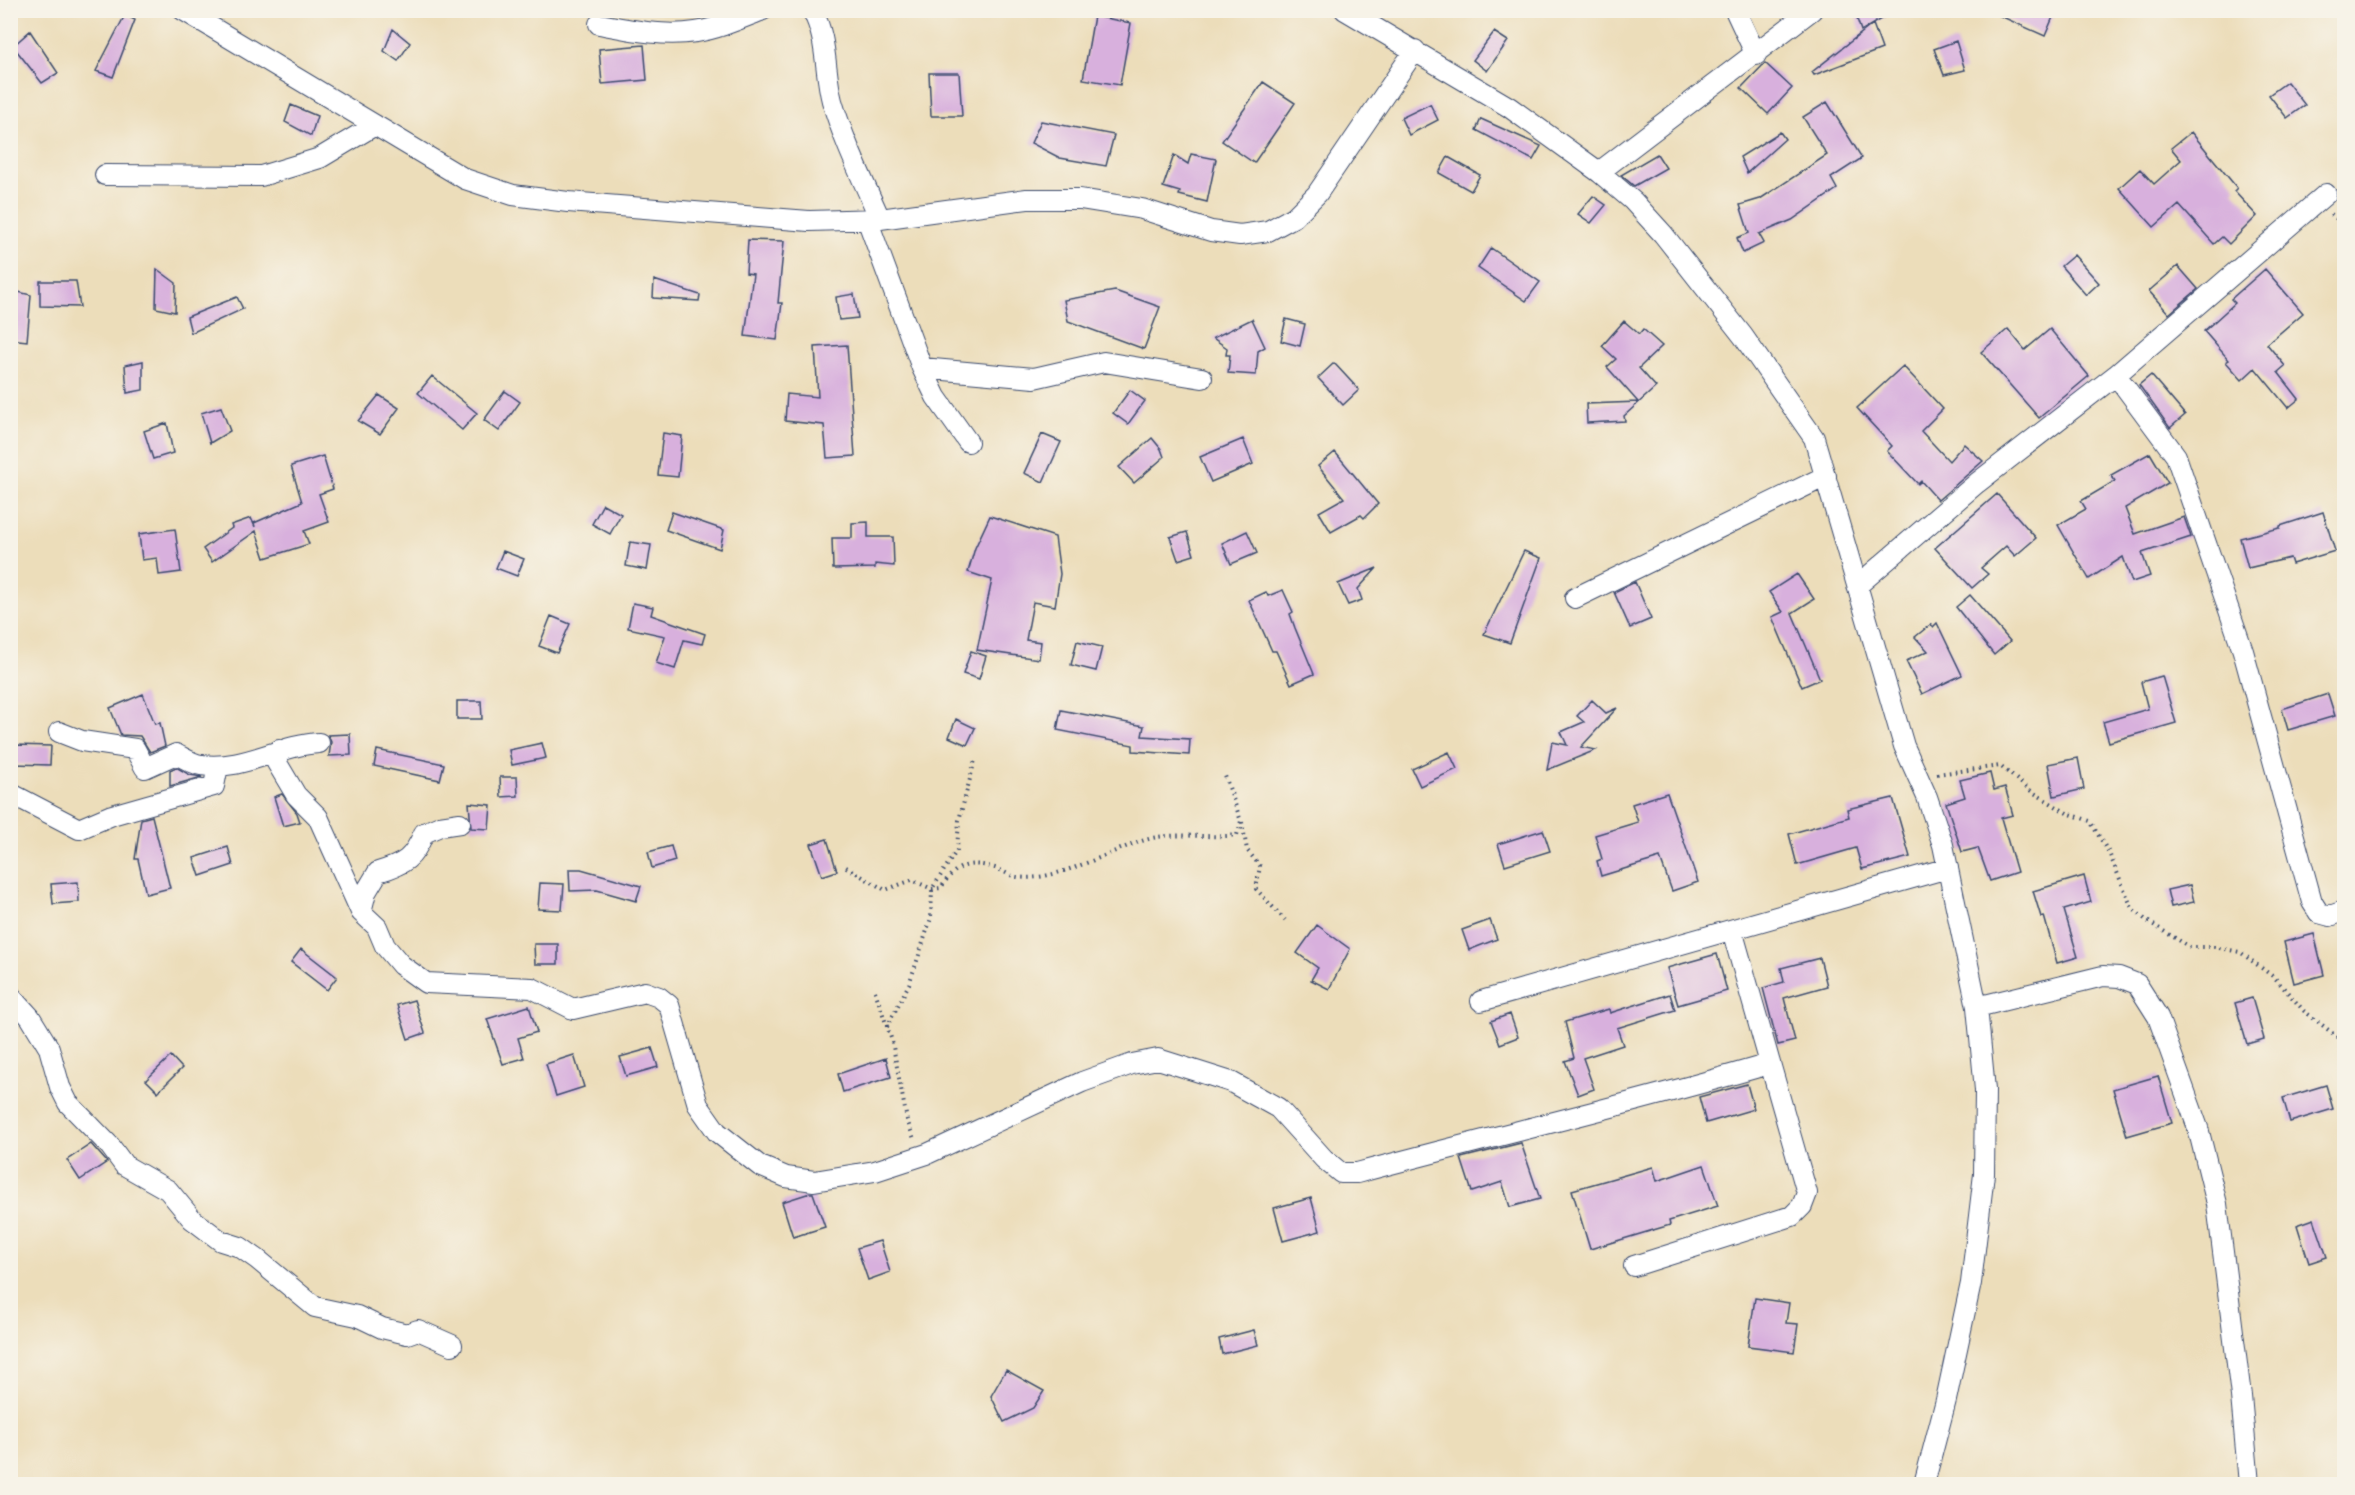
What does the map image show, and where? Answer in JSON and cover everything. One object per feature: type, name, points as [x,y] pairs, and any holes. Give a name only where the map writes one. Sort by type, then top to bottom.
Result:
[{"type":"street","points":[[183,10],[465,179],[513,195],[809,220],[874,219],[1027,199],[1080,199],[1142,209],[1211,231],[1240,235],[1268,231],[1294,217],[1317,194],[1415,50]]},
{"type":"street","points":[[599,24],[653,34],[675,34],[698,32],[763,10]]},
{"type":"street","points":[[812,10],[822,34],[832,99],[922,368],[936,397],[968,442]]},
{"type":"street","points":[[1345,10],[1509,107],[1599,172],[1632,201],[1663,234],[1743,336],[1814,438],[1904,746],[1919,778],[1943,844],[1977,1007],[1985,1090],[1984,1174],[1971,1283],[1946,1400],[1924,1485]]},
{"type":"street","points":[[1735,10],[1756,55]]},
{"type":"street","points":[[1599,172],[1756,55],[1812,10]]},
{"type":"street","points":[[105,176],[261,176],[320,159],[375,125]]},
{"type":"street","points":[[1857,586],[1977,483],[2116,375],[2326,194]]},
{"type":"street","points":[[922,368],[1034,378],[1104,362],[1202,378]]},
{"type":"street","points":[[2116,375],[2176,456],[2242,651],[2312,902],[2319,913],[2330,916],[2344,911]]},
{"type":"street","points":[[1575,598],[1826,476]]},
{"type":"street","points":[[59,732],[82,741],[135,749],[145,768],[176,754],[199,765],[228,766],[279,750],[319,743]]},
{"type":"street","points":[[279,750],[277,763],[296,795],[318,817],[361,912],[377,927],[385,946],[401,965],[426,982],[532,988],[573,1010],[645,992],[660,997],[669,1005],[698,1105],[717,1132],[760,1166],[786,1177],[814,1181],[876,1171],[921,1156],[1017,1114],[1082,1082],[1132,1064],[1158,1059],[1231,1082],[1278,1108],[1324,1159],[1341,1173],[1357,1173],[1525,1128],[1671,1093],[1769,1064]]},
{"type":"street","points":[[10,793],[79,829],[112,815],[214,786],[218,766]]},
{"type":"street","points":[[361,912],[366,892],[378,872],[396,867],[415,854],[424,833],[440,826],[460,823]]},
{"type":"street","points":[[1481,1001],[1948,868]]},
{"type":"street","points":[[1634,1266],[1792,1215],[1802,1206],[1807,1193],[1732,930]]},
{"type":"street","points":[[1977,1007],[2103,976],[2120,977],[2136,984],[2158,1017],[2198,1128],[2217,1204],[2241,1396],[2249,1485]]},
{"type":"street","points":[[10,995],[30,1017],[49,1048],[60,1087],[68,1103],[110,1146],[124,1165],[168,1190],[192,1219],[221,1241],[240,1247],[315,1306],[357,1316],[382,1328],[407,1334],[418,1330],[452,1345]]},
{"type":"path","points":[[887,1027],[909,984],[928,928],[931,918],[932,889],[957,850],[959,820],[975,760]]},
{"type":"path","points":[[1919,778],[1948,771],[2000,766],[2031,791],[2067,813],[2090,821],[2109,853],[2132,908],[2147,921],[2190,947],[2240,952],[2275,978],[2304,1011],[2344,1042]]},
{"type":"path","points":[[1225,776],[1241,821],[1247,850],[1260,866],[1256,889],[1285,920]]},
{"type":"path","points":[[846,867],[885,890],[912,880],[932,889],[941,888],[958,867],[972,864],[994,868],[1016,877],[1039,877],[1096,861],[1146,840],[1237,835],[1241,821]]},
{"type":"path","points":[[875,991],[901,1082],[906,1120],[921,1156]]},
{"type":"building","points":[[1854,10],[1896,10],[1861,31]]},
{"type":"building","points":[[1987,10],[2056,10],[2045,36]]},
{"type":"building","points":[[125,15],[135,20],[113,77],[96,71]]},
{"type":"building","points":[[1094,16],[1131,23],[1120,85],[1083,79]]},
{"type":"building","points":[[1873,24],[1882,49],[1814,75],[1812,72]]},
{"type":"building","points":[[393,29],[410,43],[398,61],[384,51]]},
{"type":"building","points":[[30,31],[58,73],[42,83],[13,46]]},
{"type":"building","points":[[1494,32],[1508,41],[1487,71],[1473,60]]},
{"type":"building","points":[[1956,41],[1965,70],[1944,75],[1934,49]]},
{"type":"building","points":[[644,45],[647,80],[602,84],[599,49]]},
{"type":"building","points":[[1765,63],[1792,88],[1768,114],[1741,88]]},
{"type":"building","points":[[929,73],[959,73],[962,116],[931,116]]},
{"type":"building","points":[[1263,82],[1295,103],[1254,163],[1222,141]]},
{"type":"building","points":[[2287,82],[2305,105],[2287,118],[2269,95]]},
{"type":"building","points":[[1827,102],[1862,158],[1831,178],[1837,189],[1792,220],[1759,234],[1764,243],[1743,253],[1737,238],[1749,233],[1740,205],[1760,199],[1827,155],[1803,117]]},
{"type":"building","points":[[1430,104],[1438,120],[1409,135],[1401,118]]},
{"type":"building","points":[[291,105],[317,116],[311,136],[285,122]]},
{"type":"building","points":[[1481,119],[1541,146],[1533,160],[1476,130]]},
{"type":"building","points":[[1041,121],[1114,135],[1106,166],[1060,158],[1031,143]]},
{"type":"building","points":[[1780,132],[1785,139],[1747,173],[1740,157]]},
{"type":"building","points":[[2191,132],[2237,188],[2234,191],[2257,216],[2229,244],[2222,237],[2214,244],[2179,205],[2154,227],[2119,188],[2140,169],[2154,184],[2181,160],[2171,148]]},
{"type":"building","points":[[1191,154],[1216,159],[1207,202],[1179,195],[1180,192],[1163,187],[1174,155],[1188,164]]},
{"type":"building","points":[[1657,154],[1666,168],[1634,186],[1621,175]]},
{"type":"building","points":[[1448,157],[1480,175],[1471,191],[1439,173]]},
{"type":"building","points":[[1593,196],[1606,205],[1591,223],[1578,214]]},
{"type":"building","points":[[748,240],[784,241],[778,303],[782,303],[777,340],[745,336],[753,274],[746,273]]},
{"type":"building","points":[[1491,248],[1540,282],[1526,301],[1478,268]]},
{"type":"building","points":[[2074,255],[2099,283],[2086,295],[2061,266]]},
{"type":"building","points":[[2178,266],[2198,289],[2169,314],[2149,291]]},
{"type":"building","points":[[157,269],[176,283],[175,312],[156,308]]},
{"type":"building","points":[[2265,269],[2303,313],[2267,344],[2285,366],[2278,372],[2299,399],[2288,408],[2255,368],[2242,380],[2226,362],[2229,360],[2204,331],[2235,303],[2231,299]]},
{"type":"building","points":[[654,280],[700,295],[699,301],[653,298]]},
{"type":"building","points":[[40,281],[76,281],[80,307],[40,306]]},
{"type":"building","points":[[10,290],[31,295],[27,341],[10,339]]},
{"type":"building","points":[[1115,291],[1160,307],[1144,349],[1068,321],[1064,300]]},
{"type":"building","points":[[854,294],[858,318],[839,320],[836,297]]},
{"type":"building","points":[[237,297],[243,309],[191,333],[187,317]]},
{"type":"building","points":[[1252,319],[1265,347],[1258,351],[1256,375],[1228,373],[1230,355],[1226,355],[1227,348],[1213,338]]},
{"type":"building","points":[[1286,319],[1305,324],[1300,346],[1281,341]]},
{"type":"building","points":[[1624,321],[1639,334],[1643,329],[1662,346],[1639,368],[1656,387],[1624,416],[1625,421],[1587,423],[1586,404],[1638,402],[1607,367],[1616,359],[1602,346]]},
{"type":"building","points":[[2008,329],[2025,350],[2050,329],[2089,376],[2039,418],[1981,352]]},
{"type":"building","points":[[847,345],[855,456],[827,458],[824,425],[785,421],[787,394],[818,397],[815,347]]},
{"type":"building","points":[[143,361],[143,390],[127,393],[125,365]]},
{"type":"building","points":[[1334,363],[1359,390],[1343,405],[1318,378]]},
{"type":"building","points":[[1903,366],[1943,409],[1921,431],[1949,461],[1964,444],[1983,461],[1938,500],[1921,481],[1918,484],[1887,451],[1892,446],[1857,408]]},
{"type":"building","points":[[2151,375],[2185,415],[2170,428],[2139,385]]},
{"type":"building","points":[[432,376],[477,413],[462,430],[418,393]]},
{"type":"building","points":[[1130,390],[1145,401],[1128,424],[1113,413]]},
{"type":"building","points":[[505,391],[520,402],[499,431],[484,420]]},
{"type":"building","points":[[379,395],[399,408],[380,434],[358,421]]},
{"type":"building","points":[[221,407],[230,431],[210,443],[201,413]]},
{"type":"building","points":[[167,423],[173,453],[153,459],[144,431]]},
{"type":"building","points":[[663,433],[682,436],[678,477],[658,475]]},
{"type":"building","points":[[1042,434],[1061,442],[1043,482],[1024,473]]},
{"type":"building","points":[[1152,438],[1164,457],[1134,483],[1119,467]]},
{"type":"building","points":[[1243,439],[1253,464],[1211,482],[1200,457]]},
{"type":"building","points":[[1335,452],[1378,504],[1364,518],[1361,515],[1331,532],[1319,512],[1344,498],[1318,466]]},
{"type":"building","points":[[2150,453],[2168,483],[2125,508],[2135,534],[2184,517],[2191,537],[2142,553],[2150,576],[2132,582],[2123,557],[2089,579],[2058,525],[2086,509],[2081,501],[2115,481],[2111,475]]},
{"type":"building","points":[[323,456],[333,489],[319,494],[329,522],[304,531],[309,544],[265,558],[256,531],[212,562],[203,549],[232,528],[231,525],[251,518],[255,527],[254,523],[302,502],[291,466]]},
{"type":"building","points":[[1997,494],[2036,538],[2015,556],[2006,546],[1981,568],[1988,574],[1972,588],[1935,548]]},
{"type":"building","points":[[603,504],[621,514],[610,534],[592,524]]},
{"type":"building","points":[[672,512],[724,530],[720,549],[666,530]]},
{"type":"building","points":[[2323,512],[2335,551],[2292,564],[2290,558],[2248,568],[2240,538],[2280,528],[2280,526]]},
{"type":"building","points":[[990,516],[1055,537],[1060,574],[1055,606],[1033,602],[1026,640],[1041,642],[1039,659],[977,650],[992,580],[968,572],[975,548]]},
{"type":"building","points":[[868,522],[868,537],[893,537],[894,566],[875,564],[875,568],[833,569],[832,538],[852,538],[852,523]]},
{"type":"building","points":[[175,529],[181,572],[159,575],[157,558],[142,560],[139,534]]},
{"type":"building","points":[[1247,531],[1257,553],[1231,564],[1222,543]]},
{"type":"building","points":[[1187,532],[1194,555],[1178,560],[1170,537]]},
{"type":"building","points":[[630,542],[651,545],[647,570],[626,566]]},
{"type":"building","points":[[503,551],[524,559],[517,576],[496,568]]},
{"type":"building","points":[[1524,551],[1541,558],[1510,643],[1484,634]]},
{"type":"building","points":[[1377,568],[1358,589],[1362,600],[1348,605],[1338,584]]},
{"type":"building","points":[[1797,574],[1814,599],[1792,613],[1820,679],[1802,687],[1772,617],[1783,612],[1769,592]]},
{"type":"building","points":[[1635,582],[1651,619],[1630,628],[1614,592]]},
{"type":"building","points":[[1283,590],[1293,612],[1290,614],[1295,628],[1314,674],[1291,684],[1276,651],[1272,651],[1249,600],[1266,592],[1268,596]]},
{"type":"building","points":[[1970,595],[2010,641],[1994,655],[1956,607]]},
{"type":"building","points":[[633,603],[653,607],[651,615],[705,634],[702,644],[684,640],[675,669],[656,663],[665,636],[628,628]]},
{"type":"building","points":[[551,616],[570,624],[557,653],[539,646]]},
{"type":"building","points":[[1937,623],[1962,675],[1922,694],[1906,661],[1928,651],[1915,637],[1931,624],[1933,627]]},
{"type":"building","points":[[1077,641],[1102,647],[1096,671],[1071,665]]},
{"type":"building","points":[[971,651],[986,656],[979,679],[963,674]]},
{"type":"building","points":[[2162,676],[2176,723],[2109,742],[2103,722],[2148,709],[2141,682]]},
{"type":"building","points":[[143,694],[155,724],[160,723],[165,746],[150,752],[140,736],[121,735],[110,708]]},
{"type":"building","points":[[2328,694],[2335,716],[2288,730],[2282,709]]},
{"type":"building","points":[[1592,700],[1606,713],[1617,708],[1581,747],[1596,750],[1547,770],[1552,742],[1567,745],[1561,732],[1584,722],[1577,716]]},
{"type":"building","points":[[457,701],[481,701],[482,719],[457,719]]},
{"type":"building","points":[[1061,710],[1144,726],[1142,736],[1190,739],[1189,755],[1133,751],[1133,745],[1057,730]]},
{"type":"building","points":[[956,719],[975,728],[967,745],[949,737]]},
{"type":"building","points":[[350,734],[351,755],[329,756],[331,742],[328,735]]},
{"type":"building","points":[[542,743],[546,758],[512,765],[509,750]]},
{"type":"building","points":[[14,745],[51,746],[50,765],[13,764]]},
{"type":"building","points":[[377,750],[444,764],[440,780],[374,766]]},
{"type":"building","points":[[1449,752],[1457,769],[1420,786],[1412,769]]},
{"type":"building","points":[[2078,758],[2084,789],[2054,796],[2048,764]]},
{"type":"building","points":[[176,767],[190,775],[202,777],[170,786],[170,770]]},
{"type":"building","points":[[1990,773],[1994,790],[2005,787],[2013,815],[2001,818],[2017,872],[1990,881],[1978,848],[1962,852],[1946,803],[1965,797],[1960,780]]},
{"type":"building","points":[[500,777],[517,777],[518,796],[501,797]]},
{"type":"building","points":[[1667,793],[1698,882],[1672,891],[1660,858],[1601,876],[1597,861],[1602,859],[1595,835],[1638,822],[1632,804]]},
{"type":"building","points":[[282,794],[297,813],[300,822],[283,826],[274,797]]},
{"type":"building","points":[[1893,798],[1910,857],[1862,869],[1856,848],[1797,865],[1789,834],[1849,817],[1847,809]]},
{"type":"building","points":[[469,803],[491,805],[489,829],[471,828]]},
{"type":"building","points":[[152,816],[170,888],[146,894],[138,859],[135,859],[141,819]]},
{"type":"building","points":[[1543,830],[1550,851],[1505,865],[1498,844]]},
{"type":"building","points":[[827,839],[837,871],[822,876],[811,844]]},
{"type":"building","points":[[671,846],[675,861],[652,868],[648,852]]},
{"type":"building","points":[[228,847],[233,865],[200,876],[194,858]]},
{"type":"building","points":[[569,869],[581,869],[641,886],[636,901],[597,890],[570,891]]},
{"type":"building","points":[[2084,876],[2091,902],[2064,910],[2078,957],[2057,963],[2044,916],[2041,917],[2033,891]]},
{"type":"building","points":[[78,882],[79,902],[53,904],[51,884]]},
{"type":"building","points":[[540,883],[564,884],[562,910],[538,909]]},
{"type":"building","points":[[2190,885],[2194,902],[2171,907],[2167,890]]},
{"type":"building","points":[[1490,920],[1497,939],[1469,950],[1462,930]]},
{"type":"building","points":[[1317,925],[1350,949],[1329,989],[1311,980],[1318,968],[1297,953]]},
{"type":"building","points":[[2314,934],[2324,975],[2294,983],[2284,942]]},
{"type":"building","points":[[534,944],[558,944],[558,964],[535,964]]},
{"type":"building","points":[[301,949],[337,977],[327,990],[291,962]]},
{"type":"building","points":[[1717,954],[1727,991],[1678,1005],[1667,968]]},
{"type":"building","points":[[1820,958],[1827,986],[1784,998],[1795,1041],[1778,1045],[1763,988],[1784,982],[1781,968]]},
{"type":"building","points":[[1670,994],[1675,1010],[1617,1028],[1623,1045],[1583,1058],[1594,1089],[1578,1095],[1565,1061],[1574,1058],[1565,1022],[1609,1009],[1610,1013]]},
{"type":"building","points":[[2252,998],[2264,1039],[2247,1044],[2235,1003]]},
{"type":"building","points":[[414,1000],[425,1033],[408,1039],[397,1005]]},
{"type":"building","points":[[529,1006],[537,1032],[518,1038],[524,1058],[503,1064],[487,1019]]},
{"type":"building","points":[[1510,1014],[1518,1037],[1500,1044],[1491,1021]]},
{"type":"building","points":[[652,1048],[658,1067],[626,1076],[620,1057]]},
{"type":"building","points":[[574,1055],[584,1087],[556,1096],[546,1064]]},
{"type":"building","points":[[171,1056],[182,1068],[158,1092],[146,1080]]},
{"type":"building","points":[[886,1058],[891,1077],[843,1092],[838,1074]]},
{"type":"building","points":[[2158,1076],[2172,1123],[2127,1136],[2113,1089]]},
{"type":"building","points":[[1747,1084],[1754,1109],[1706,1123],[1699,1097]]},
{"type":"building","points":[[2326,1085],[2333,1109],[2290,1122],[2283,1098]]},
{"type":"building","points":[[1521,1143],[1540,1199],[1510,1207],[1502,1182],[1472,1192],[1461,1158]]},
{"type":"building","points":[[91,1144],[107,1162],[80,1180],[67,1160]]},
{"type":"building","points":[[1704,1165],[1718,1206],[1669,1221],[1670,1225],[1590,1249],[1572,1190],[1653,1167],[1657,1181]]},
{"type":"building","points":[[813,1193],[825,1227],[793,1237],[782,1202]]},
{"type":"building","points":[[1311,1198],[1320,1231],[1283,1241],[1274,1208]]},
{"type":"building","points":[[2314,1219],[2327,1257],[2309,1263],[2297,1225]]},
{"type":"building","points":[[880,1241],[890,1272],[868,1280],[857,1248]]},
{"type":"building","points":[[1755,1298],[1789,1303],[1786,1323],[1798,1324],[1794,1352],[1748,1346]]},
{"type":"building","points":[[1254,1330],[1258,1345],[1222,1354],[1219,1339]]},
{"type":"building","points":[[1006,1370],[1044,1391],[1033,1408],[1004,1422],[991,1396]]}]
